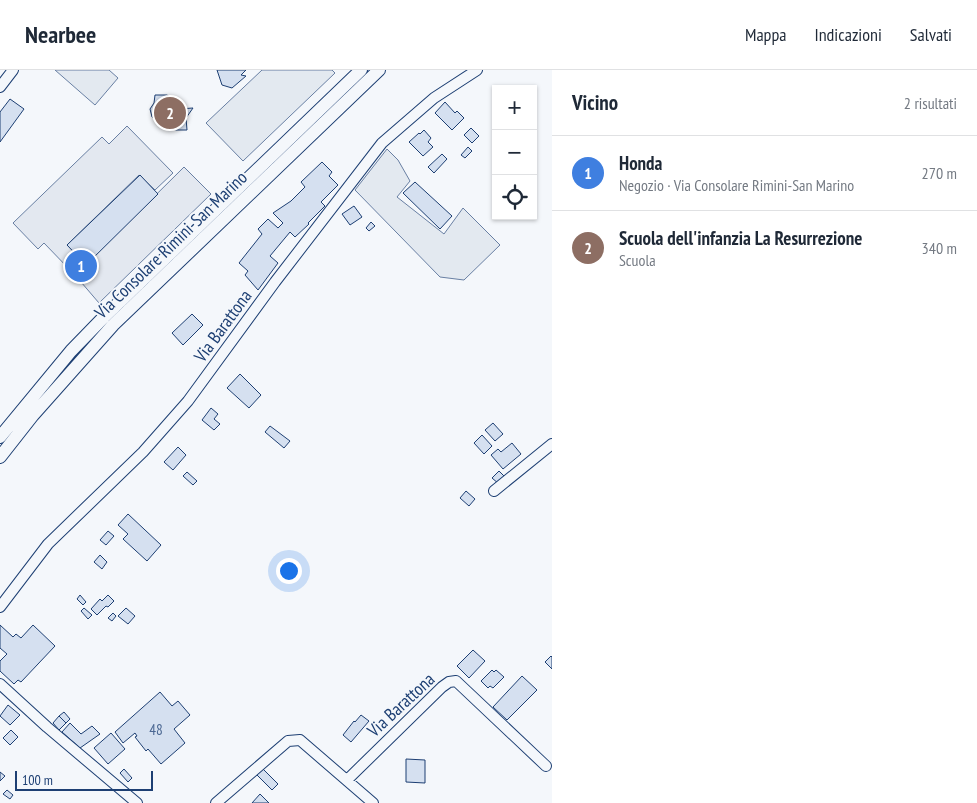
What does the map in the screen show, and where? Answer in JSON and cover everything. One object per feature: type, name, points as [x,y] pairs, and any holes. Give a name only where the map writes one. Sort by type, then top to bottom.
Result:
[{"type":"main road","name":"Via Consolare Rimini-San Marino","points":[[0,437],[65,358],[104,317],[360,70]]},
{"type":"main road","name":"Via Consolare Rimini-San Marino","points":[[0,457],[33,415],[113,325],[379,70]]},
{"type":"street","points":[[0,87],[13,70]]},
{"type":"street","name":"Via Barattona","points":[[0,607],[48,544],[143,452],[188,401],[275,282],[382,144],[434,98],[476,70]]},
{"type":"street","points":[[494,491],[552,444]]},
{"type":"street","name":"Via Barattona","points":[[347,780],[442,687],[449,682],[456,681],[546,766]]},
{"type":"street","points":[[0,684],[47,728],[137,803]]},
{"type":"street","points":[[216,803],[288,741],[300,740],[373,803]]},
{"type":"shaded area","points":[[55,70],[109,70],[118,78],[95,105]]},
{"type":"shaded area","points":[[262,70],[332,70],[335,73],[243,161],[206,123]]},
{"type":"shaded area","points":[[127,126],[173,173],[155,190],[139,175],[67,245],[82,260],[71,271],[44,243],[38,249],[13,223],[102,137],[109,144]]},
{"type":"shaded area","points":[[387,149],[398,160],[410,181],[397,197],[444,234],[463,208],[500,245],[464,280],[440,277],[355,190]]},
{"type":"shaded area","points":[[184,167],[211,194],[99,303],[75,275]]},
{"type":"building","points":[[217,70],[246,70],[241,75],[246,76],[232,88],[222,85]]},
{"type":"building","points":[[155,95],[167,95],[179,103],[179,109],[193,108],[186,118],[187,130],[176,130],[152,117],[150,109],[154,103]]},
{"type":"building","points":[[10,99],[24,109],[0,142],[0,112]]},
{"type":"building","points":[[445,102],[455,113],[457,111],[464,118],[452,130],[435,113]]},
{"type":"building","points":[[471,128],[479,136],[472,143],[464,135]]},
{"type":"building","points":[[424,130],[431,138],[428,142],[433,147],[423,156],[409,142]]},
{"type":"building","points":[[468,147],[472,151],[465,158],[461,155]]},
{"type":"building","points":[[442,154],[447,159],[434,173],[428,167]]},
{"type":"building","points":[[322,162],[332,172],[329,176],[338,185],[321,202],[325,206],[309,224],[295,237],[290,232],[270,256],[278,263],[258,290],[245,275],[248,271],[239,263],[262,234],[258,229],[268,219],[278,228],[283,223],[273,213],[291,201],[305,187],[301,182]]},
{"type":"building","points":[[140,175],[158,194],[86,265],[67,245]]},
{"type":"building","points":[[415,182],[452,216],[440,229],[403,193]]},
{"type":"building","points":[[354,206],[362,217],[350,225],[342,214]]},
{"type":"building","points":[[371,222],[375,226],[369,231],[366,228]]},
{"type":"building","points":[[192,314],[203,325],[183,345],[172,333]]},
{"type":"building","points":[[240,374],[261,395],[249,408],[227,388]]},
{"type":"building","points":[[211,408],[218,414],[214,419],[220,424],[214,430],[202,420]]},
{"type":"building","points":[[493,423],[503,434],[495,441],[485,430]]},
{"type":"building","points":[[270,426],[290,441],[284,448],[265,432]]},
{"type":"building","points":[[482,435],[492,446],[484,454],[474,443]]},
{"type":"building","points":[[512,443],[521,454],[503,469],[491,455],[498,449],[501,452]]},
{"type":"building","points":[[178,447],[186,455],[173,470],[164,462]]},
{"type":"building","points":[[499,471],[505,477],[499,484],[492,478]]},
{"type":"building","points":[[187,472],[197,481],[193,485],[183,476]]},
{"type":"building","points":[[466,491],[475,499],[469,506],[460,498]]},
{"type":"building","points":[[128,514],[161,545],[147,561],[123,539],[128,534],[118,525]]},
{"type":"building","points":[[108,531],[114,536],[106,545],[100,540]]},
{"type":"building","points":[[100,555],[107,562],[102,569],[94,562]]},
{"type":"building","points":[[80,595],[86,602],[83,605],[77,599]]},
{"type":"building","points":[[108,595],[114,601],[97,615],[91,609],[100,599],[102,601]]},
{"type":"building","points":[[84,608],[92,615],[88,619],[81,611]]},
{"type":"building","points":[[126,608],[135,616],[128,624],[118,616]]},
{"type":"building","points":[[113,613],[116,616],[112,621],[108,618]]},
{"type":"building","points":[[0,625],[13,637],[16,634],[21,638],[33,625],[55,646],[21,682],[18,680],[14,684],[0,671],[0,661],[7,654],[0,648]]},
{"type":"building","points":[[473,650],[485,661],[469,678],[457,666]]},
{"type":"building","points":[[552,657],[552,669],[545,662]]},
{"type":"building","points":[[492,670],[494,672],[496,670],[504,677],[493,688],[490,686],[488,688],[481,681]]},
{"type":"building","points":[[522,676],[537,690],[507,720],[493,707]]},
{"type":"building","points":[[160,692],[172,706],[178,701],[190,715],[174,729],[185,743],[161,764],[148,749],[146,751],[135,737],[137,736],[135,733],[123,743],[115,732]]},
{"type":"building","points":[[8,705],[20,715],[10,725],[0,716]]},
{"type":"building","points":[[64,712],[70,719],[66,723],[59,716]]},
{"type":"building","points":[[361,715],[369,721],[351,742],[343,735]]},
{"type":"building","points":[[59,716],[66,723],[59,730],[53,723]]},
{"type":"building","points":[[70,723],[81,734],[92,726],[100,734],[80,748],[62,732]]},
{"type":"building","points":[[11,730],[18,737],[10,745],[3,738]]},
{"type":"building","points":[[111,733],[125,749],[108,764],[94,748]]},
{"type":"building","points":[[406,759],[425,760],[425,783],[406,782]]},
{"type":"building","points":[[124,769],[132,778],[128,782],[120,773]]},
{"type":"building","points":[[263,769],[278,784],[272,790],[257,775]]},
{"type":"building","points":[[0,772],[5,776],[0,781]]},
{"type":"building","points":[[7,790],[13,795],[10,799],[3,794]]},
{"type":"building","points":[[260,794],[269,803],[252,803]]},
{"type":"place","name":"Scuola dell'infanzia La Resurrezione","points":[[170,113]]},
{"type":"place","name":"Honda","points":[[81,266]]}]
